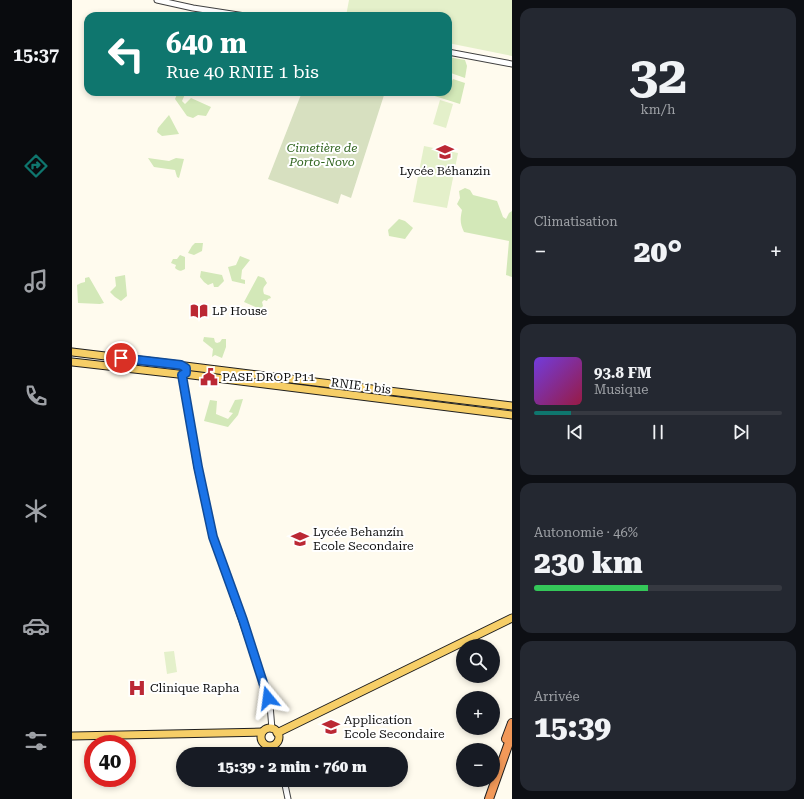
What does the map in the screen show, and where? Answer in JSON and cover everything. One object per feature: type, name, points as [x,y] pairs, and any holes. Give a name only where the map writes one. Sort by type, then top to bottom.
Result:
[{"type":"highway","points":[[500,755],[512,722]]},
{"type":"highway","points":[[489,799],[512,734]]},
{"type":"highway","points":[[485,799],[489,787]]},
{"type":"main road","points":[[72,352],[512,406]]},
{"type":"main road","name":"RNIE 1 bis","points":[[72,362],[512,415]]},
{"type":"main road","points":[[181,375],[186,372],[183,366]]},
{"type":"main road","points":[[72,736],[262,732],[268,729],[274,731],[512,618]]},
{"type":"main road","points":[[262,732],[261,738],[263,743],[267,746],[274,746],[278,742],[274,731]]},
{"type":"street","points":[[157,0],[219,12]]},
{"type":"street","points":[[452,53],[512,64]]},
{"type":"street","points":[[181,375],[213,537],[262,679],[270,705],[274,731]]},
{"type":"street","points":[[285,787],[288,799]]},
{"type":"green space","points":[[349,0],[512,0],[512,56],[452,44],[452,12],[347,12]]},
{"type":"green space","points":[[452,58],[465,60],[467,66],[465,78],[452,73]]},
{"type":"green space","points":[[453,79],[465,83],[460,104],[435,96],[452,96]]},
{"type":"green space","points":[[176,96],[184,96],[182,101],[185,104],[191,98],[211,107],[206,116],[198,115],[193,118],[187,116],[175,99]]},
{"type":"green space","name":"Cimetière de Porto-Novo","points":[[300,96],[384,96],[351,198],[341,194],[338,204],[268,179]]},
{"type":"green space","points":[[440,100],[453,104],[446,128],[433,124]]},
{"type":"green space","points":[[169,115],[179,134],[162,136],[157,132],[158,128]]},
{"type":"green space","points":[[424,146],[458,153],[447,208],[413,202]]},
{"type":"green space","points":[[148,158],[169,161],[176,158],[184,159],[179,178],[177,177],[175,170],[154,167]]},
{"type":"green space","points":[[465,188],[470,190],[473,195],[497,201],[503,217],[506,219],[512,211],[512,277],[506,275],[509,241],[464,232],[461,221],[462,210],[457,204],[460,198],[459,191]]},
{"type":"green space","points":[[399,219],[405,221],[413,228],[405,239],[389,236],[388,230]]},
{"type":"green space","points":[[195,243],[203,243],[202,251],[194,255],[188,253],[192,246]]},
{"type":"green space","points":[[180,255],[185,257],[185,269],[181,271],[175,268],[176,265],[171,263],[173,259],[177,259]]},
{"type":"green space","points":[[240,256],[250,260],[242,270],[241,279],[245,280],[245,284],[232,281],[228,267],[236,265]]},
{"type":"green space","points":[[201,271],[222,275],[224,281],[218,287],[214,287],[213,283],[208,285],[200,277]]},
{"type":"green space","points":[[125,275],[127,296],[121,301],[110,292],[116,286],[115,277]]},
{"type":"green space","points":[[258,276],[264,278],[267,283],[263,292],[271,298],[262,302],[263,306],[260,309],[244,302]]},
{"type":"green space","points":[[89,277],[104,303],[78,303],[77,285],[85,282],[85,278]]},
{"type":"green space","points":[[204,337],[214,338],[215,342],[217,343],[222,339],[226,339],[226,347],[222,358],[215,355],[212,357],[213,349],[203,341]]},
{"type":"green space","points":[[243,399],[238,415],[228,427],[204,421],[210,400],[217,401],[216,414],[228,419],[233,413],[229,412],[235,400]]},
{"type":"green space","points":[[174,651],[177,672],[167,674],[164,652]]},
{"type":"place","name":"Lycée Béhanzin","points":[[445,152]]},
{"type":"place","name":"LP House","points":[[199,311]]},
{"type":"place","name":"PASE DROP P11","points":[[209,377]]},
{"type":"place","name":"Lycée Behanzín Ecole Secondaire","points":[[300,539]]},
{"type":"place","name":"Clinique Rapha","points":[[137,688]]},
{"type":"place","name":"Applicatíon Ecole Secondaire","points":[[331,727]]},
{"type":"route","points":[[121,358],[181,365],[185,366],[187,370],[186,373],[182,375],[204,500],[213,537],[243,620],[268,698]]}]
